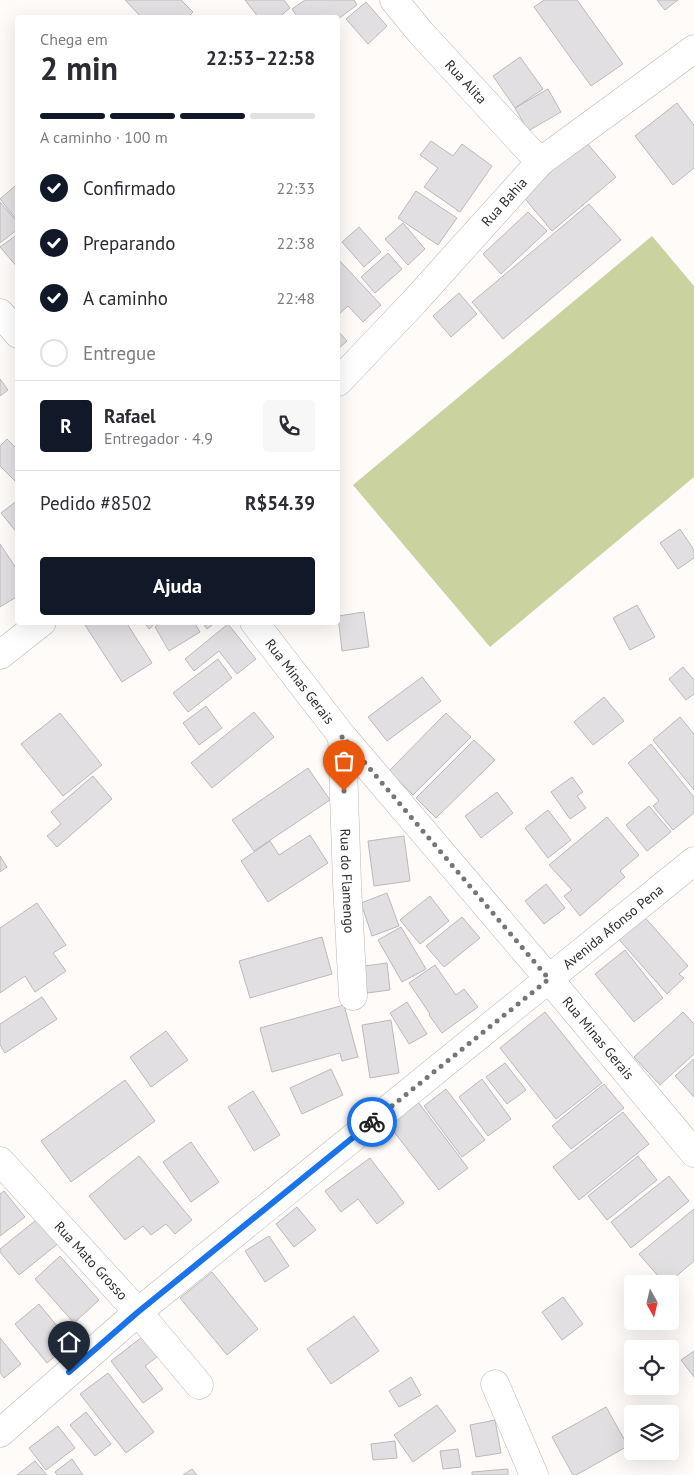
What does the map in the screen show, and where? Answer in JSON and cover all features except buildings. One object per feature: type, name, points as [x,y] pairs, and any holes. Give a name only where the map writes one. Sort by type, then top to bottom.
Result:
[{"type":"street","name":"Rua Alita","points":[[394,0],[421,33],[540,162]]},
{"type":"street","name":"Rua Bahia","points":[[340,380],[414,302],[540,162],[694,49]]},
{"type":"street","points":[[0,314],[15,331]]},
{"type":"street","points":[[0,655],[38,625]]},
{"type":"street","name":"Rua Minas Gerais","points":[[256,625],[342,736],[694,1153]]},
{"type":"street","name":"Rua do Flamengo","points":[[342,736],[353,996]]},
{"type":"street","name":"Avenida Afonso Pena","points":[[0,1432],[138,1312],[694,861]]},
{"type":"street","name":"Rua Mato Grosso","points":[[0,1161],[138,1312],[199,1385]]},
{"type":"street","points":[[495,1384],[534,1475]]},
{"type":"green space","points":[[652,236],[694,286],[694,477],[490,647],[353,485]]},
{"type":"way so far","points":[[344,791],[342,736],[549,979],[372,1122]]},
{"type":"route","points":[[69,1372],[138,1312],[372,1122]]}]
